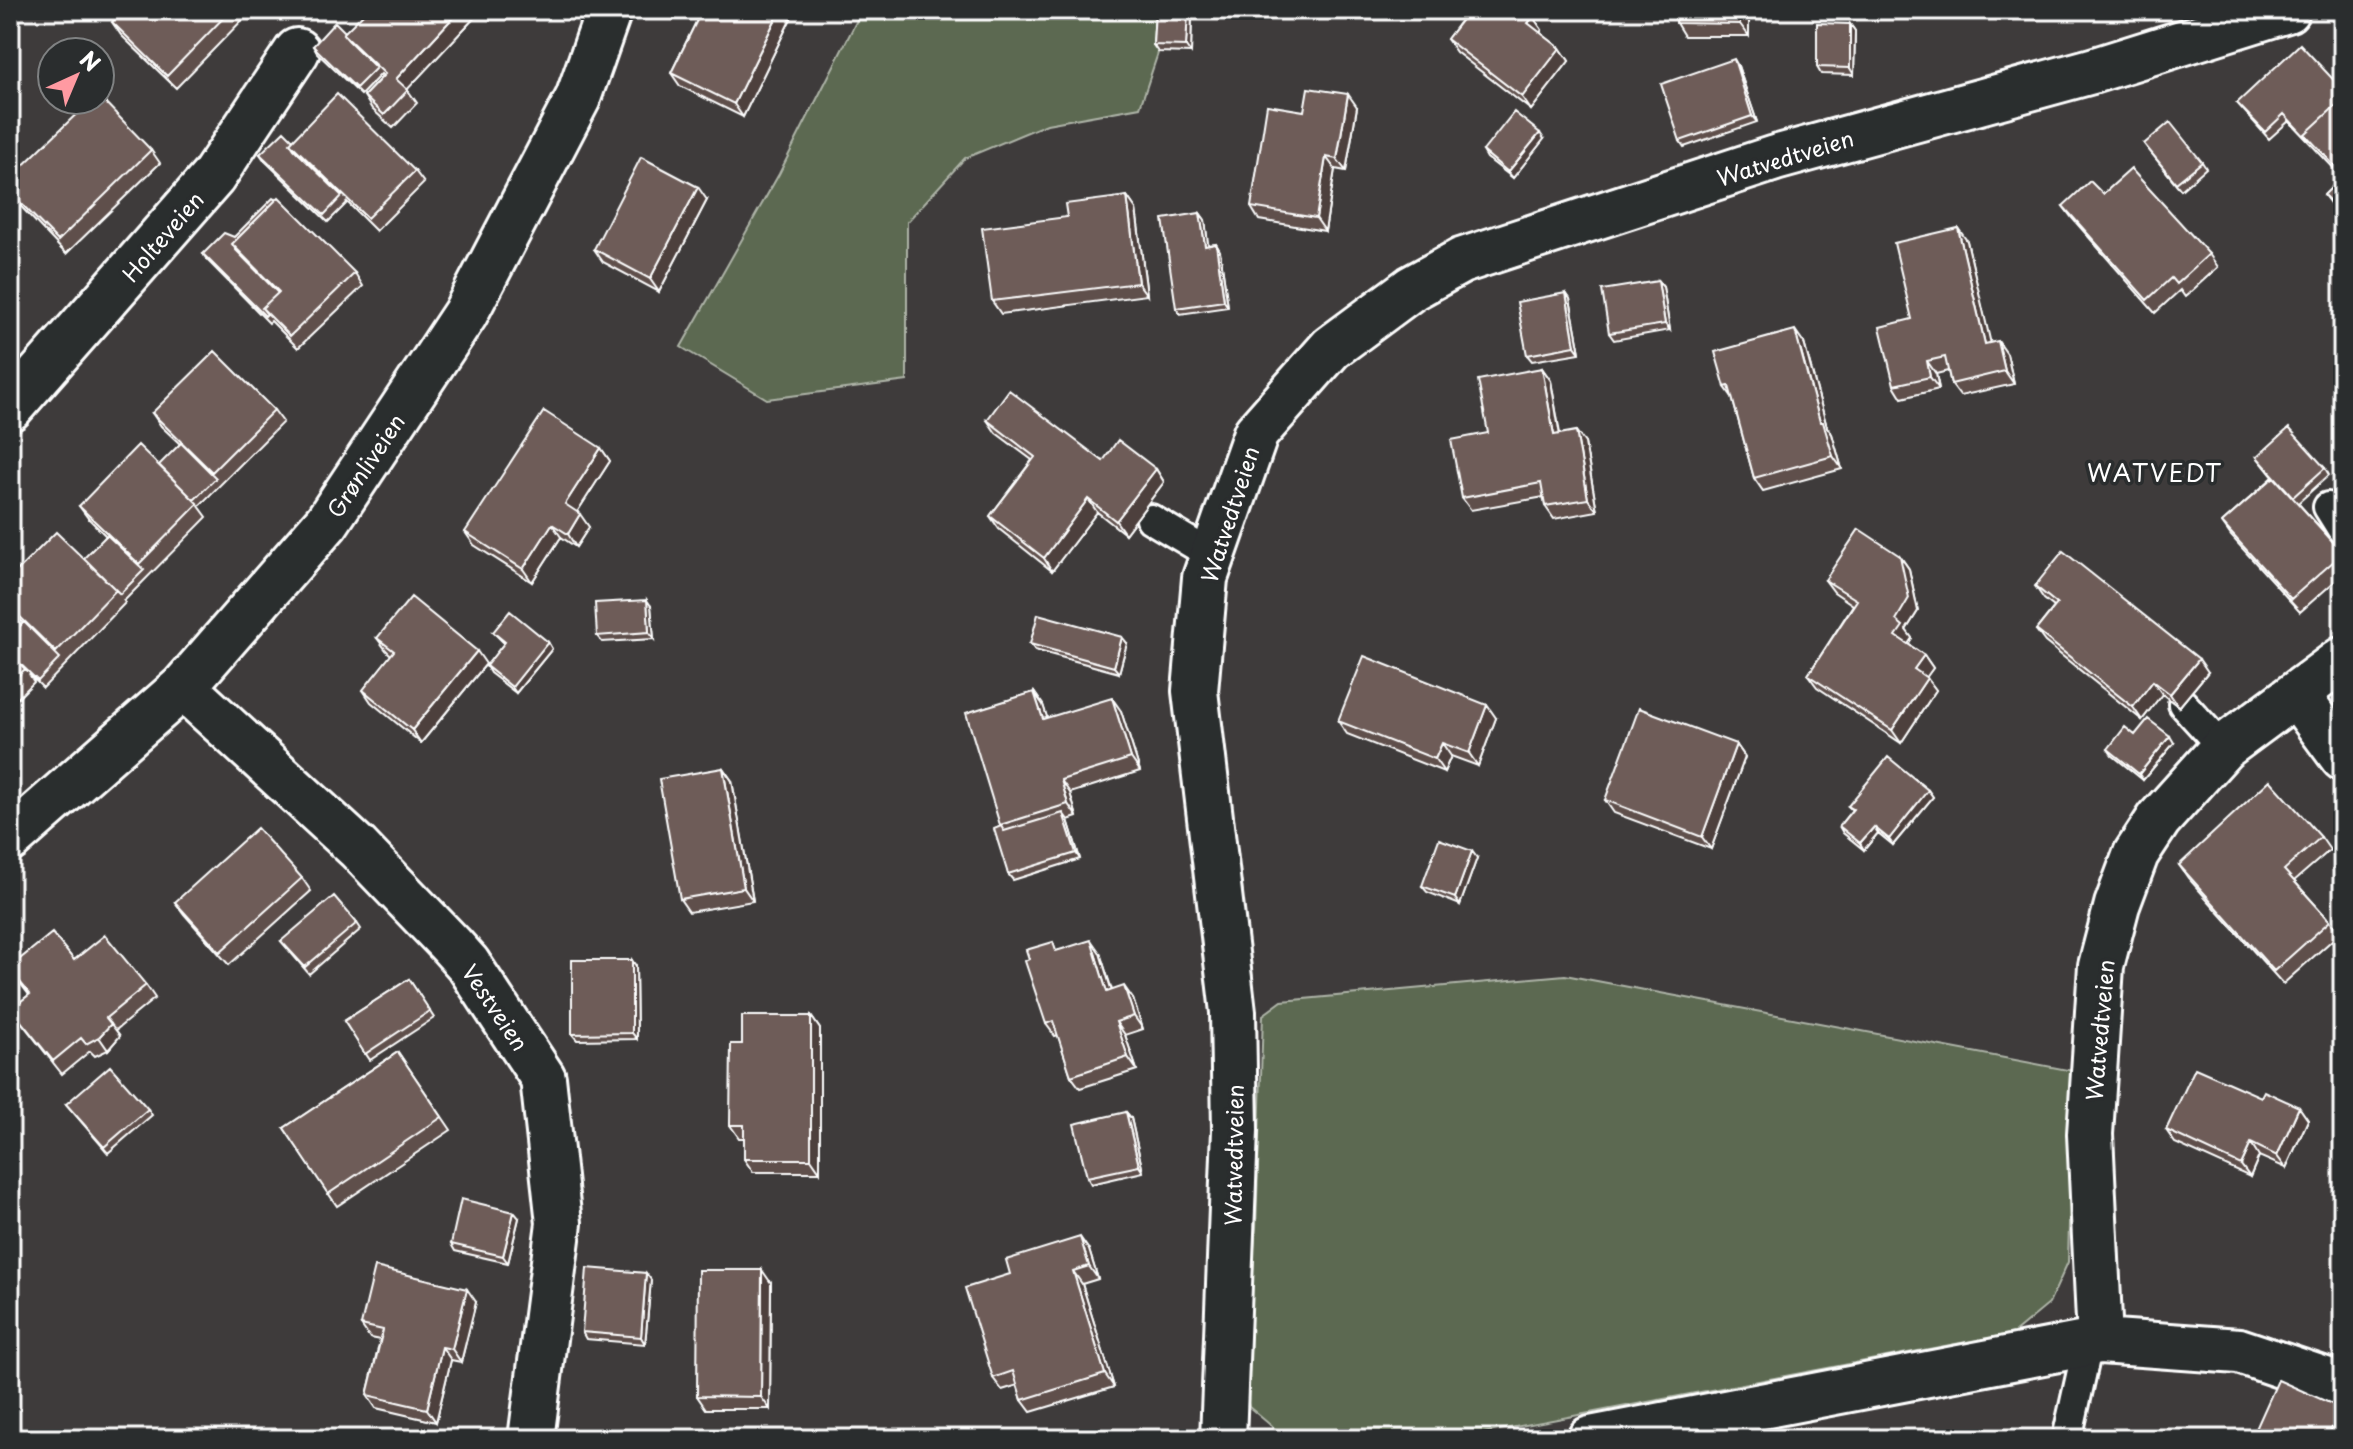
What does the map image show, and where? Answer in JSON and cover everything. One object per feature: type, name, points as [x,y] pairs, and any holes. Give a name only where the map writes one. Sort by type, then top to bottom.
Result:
[{"type":"street","name":"Grønliveien","points":[[10,839],[183,687],[327,522],[465,314],[578,98],[609,10]]},
{"type":"street","name":"Watvedtveien","points":[[1223,1439],[1235,1130],[1233,1012],[1195,691],[1205,578],[1256,433],[1331,348],[1412,288],[1461,261],[1775,158],[2092,71],[2287,10]]},
{"type":"street","name":"Holteveien","points":[[10,408],[213,177],[297,51]]},
{"type":"street","name":"Watvedtveien","points":[[2094,1342],[2090,1134],[2101,966],[2117,905],[2136,854],[2159,819],[2223,748],[2343,659]]},
{"type":"street","name":"Vestveien","points":[[183,687],[366,856],[451,945],[468,964],[543,1078],[559,1223],[531,1439]]},
{"type":"street","points":[[2296,694],[2343,758]]},
{"type":"street","points":[[1590,1439],[2094,1342],[2239,1351],[2343,1386]]},
{"type":"lane","points":[[2328,507],[2343,531]]},
{"type":"lane","points":[[1151,519],[1213,556]]},
{"type":"lane","points":[[2183,704],[2223,748]]},
{"type":"lane","points":[[2067,1439],[2094,1342]]},
{"type":"green space","points":[[857,10],[1164,10],[1158,53],[1140,107],[1047,124],[965,158],[907,222],[907,381],[767,399],[681,347],[779,174],[857,20]]},
{"type":"green space","points":[[1565,975],[2073,1071],[2068,1262],[2049,1304],[2014,1333],[1451,1439],[1287,1439],[1249,1407],[1242,1377],[1256,1228],[1263,1015],[1282,1001]]},
{"type":"building","points":[[124,10],[231,10],[167,76],[112,22]]},
{"type":"building","points":[[367,10],[460,10],[396,79],[408,90],[384,115],[364,96],[385,74],[343,34]]},
{"type":"building","points":[[702,10],[780,10],[734,104],[671,73]]},
{"type":"building","points":[[1155,10],[1188,10],[1186,46],[1153,45]]},
{"type":"building","points":[[1464,10],[1512,10],[1517,14],[1523,10],[1533,17],[1528,23],[1560,48],[1522,97],[1447,39],[1467,13]]},
{"type":"building","points":[[1676,10],[1740,10],[1740,24],[1676,23]]},
{"type":"building","points":[[335,22],[376,68],[356,88],[313,46]]},
{"type":"building","points":[[1817,23],[1850,24],[1850,68],[1817,67]]},
{"type":"building","points":[[2300,44],[2343,90],[2343,99],[2305,134],[2309,141],[2284,114],[2265,132],[2237,103]]},
{"type":"building","points":[[1734,59],[1752,116],[1680,141],[1661,84]]},
{"type":"building","points":[[1308,88],[1348,94],[1337,159],[1326,157],[1316,218],[1251,207],[1267,105],[1304,111]]},
{"type":"building","points":[[337,94],[415,171],[367,218],[290,143]]},
{"type":"building","points":[[2343,99],[2343,175],[2305,134]]},
{"type":"building","points":[[1514,112],[1540,133],[1508,172],[1483,151]]},
{"type":"building","points":[[116,114],[151,150],[58,241],[10,192],[10,178],[74,116]]},
{"type":"building","points":[[2170,122],[2202,162],[2176,183],[2144,144]]},
{"type":"building","points":[[284,131],[293,140],[290,143],[294,149],[342,196],[324,215],[260,154]]},
{"type":"building","points":[[641,157],[698,187],[650,279],[594,249]]},
{"type":"building","points":[[2131,169],[2209,254],[2176,284],[2171,278],[2147,300],[2063,206],[2090,181],[2103,194]]},
{"type":"building","points":[[2343,176],[2343,215],[2324,195]]},
{"type":"building","points":[[1127,196],[1138,283],[992,301],[982,228],[1067,217],[1065,204]]},
{"type":"building","points":[[279,197],[355,273],[290,336],[262,308],[279,292],[232,244]]},
{"type":"building","points":[[273,198],[276,200],[232,244],[278,293],[262,308],[267,314],[265,316],[203,254],[224,233],[234,237]]},
{"type":"building","points":[[1200,213],[1205,246],[1216,244],[1224,301],[1176,308],[1163,219]]},
{"type":"building","points":[[1958,228],[1985,344],[1998,341],[2005,371],[1951,384],[1945,357],[1927,361],[1930,377],[1894,385],[1880,327],[1912,319],[1894,243]]},
{"type":"building","points":[[1658,281],[1665,324],[1609,333],[1602,290]]},
{"type":"building","points":[[1566,293],[1575,346],[1527,355],[1517,302]]},
{"type":"building","points":[[1795,330],[1820,422],[1823,422],[1833,456],[1754,478],[1729,386],[1725,387],[1715,352]]},
{"type":"building","points":[[215,351],[274,410],[212,472],[152,413]]},
{"type":"building","points":[[1542,368],[1554,435],[1576,431],[1588,499],[1545,506],[1541,483],[1462,498],[1451,440],[1488,433],[1478,380]]},
{"type":"building","points":[[1009,390],[1103,461],[1118,440],[1156,469],[1116,521],[1088,499],[1044,558],[990,516],[1035,457],[987,420]]},
{"type":"building","points":[[544,411],[601,448],[565,504],[580,514],[568,534],[552,524],[523,569],[465,532]]},
{"type":"building","points":[[2289,428],[2325,468],[2293,497],[2257,457]]},
{"type":"building","points":[[181,443],[216,478],[194,500],[159,465]]},
{"type":"building","points":[[138,445],[198,504],[139,564],[79,506]]},
{"type":"building","points":[[2274,477],[2343,553],[2291,599],[2222,523]]},
{"type":"building","points":[[1859,529],[1900,556],[1909,598],[1896,620],[1903,626],[1896,636],[1924,655],[1914,669],[1927,678],[1892,730],[1808,675],[1857,600],[1825,580]]},
{"type":"building","points":[[56,532],[116,590],[56,652],[10,607],[10,578]]},
{"type":"building","points":[[107,535],[144,570],[120,594],[84,558]]},
{"type":"building","points":[[2063,551],[2199,659],[2170,694],[2153,681],[2133,707],[2036,630],[2057,604],[2035,586]]},
{"type":"building","points":[[411,597],[477,651],[412,730],[363,690],[394,651],[377,638]]},
{"type":"building","points":[[647,600],[649,632],[597,636],[595,603]]},
{"type":"building","points":[[510,611],[548,642],[512,687],[486,666],[505,642],[493,632]]},
{"type":"building","points":[[1038,614],[1122,637],[1114,667],[1030,644]]},
{"type":"building","points":[[24,622],[60,658],[38,681],[10,654],[10,636]]},
{"type":"building","points":[[10,654],[25,669],[10,684]]},
{"type":"building","points":[[1364,656],[1487,705],[1469,753],[1442,743],[1435,759],[1338,721]]},
{"type":"building","points":[[1034,692],[1043,719],[1112,698],[1131,758],[1061,780],[1068,804],[1000,825],[966,713]]},
{"type":"building","points":[[1639,708],[1736,744],[1702,837],[1605,800]]},
{"type":"building","points":[[2148,719],[2170,736],[2139,774],[2108,749],[2125,727],[2135,735]]},
{"type":"building","points":[[1888,757],[1928,790],[1889,839],[1874,827],[1860,843],[1839,826],[1853,809],[1848,806]]},
{"type":"building","points":[[723,768],[744,888],[680,899],[659,779]]},
{"type":"building","points":[[2270,780],[2321,837],[2284,870],[2330,921],[2274,971],[2179,865]]},
{"type":"building","points":[[1063,813],[1076,853],[1008,874],[994,829],[1001,826],[1004,831]]},
{"type":"building","points":[[257,828],[302,878],[220,952],[175,902]]},
{"type":"building","points":[[1439,839],[1472,851],[1455,898],[1422,886]]},
{"type":"building","points":[[334,896],[357,923],[305,967],[281,941]]},
{"type":"building","points":[[52,933],[74,960],[105,935],[146,985],[106,1018],[111,1024],[99,1037],[86,1044],[81,1038],[53,1061],[11,1009],[30,994],[10,970]]},
{"type":"building","points":[[1091,940],[1107,992],[1124,986],[1134,1016],[1116,1022],[1128,1057],[1071,1076],[1053,1021],[1046,1024],[1025,961],[1029,959],[1026,950],[1053,942],[1056,951]]},
{"type":"building","points":[[2343,945],[2343,966],[2333,954]]},
{"type":"building","points":[[572,960],[632,960],[632,1033],[572,1034]]},
{"type":"building","points":[[409,979],[430,1011],[365,1054],[344,1021]]},
{"type":"building","points":[[742,1016],[811,1016],[811,1159],[744,1159],[744,1125],[730,1125],[731,1044],[742,1044]]},
{"type":"building","points":[[398,1052],[442,1117],[328,1194],[284,1128]]},
{"type":"building","points":[[110,1066],[148,1109],[104,1147],[66,1104]]},
{"type":"building","points":[[2195,1068],[2261,1097],[2264,1091],[2299,1107],[2277,1156],[2251,1143],[2241,1165],[2166,1130]]},
{"type":"building","points":[[1126,1112],[1139,1166],[1087,1177],[1074,1124]]},
{"type":"building","points":[[461,1199],[514,1212],[503,1256],[451,1244]]},
{"type":"building","points":[[1080,1237],[1089,1266],[1073,1271],[1105,1374],[1022,1400],[1013,1371],[993,1378],[965,1288],[1010,1274],[1006,1260]]},
{"type":"building","points":[[375,1267],[467,1289],[452,1349],[442,1347],[427,1409],[367,1395],[383,1330],[361,1325]]},
{"type":"building","points":[[587,1268],[646,1273],[641,1337],[582,1332]]},
{"type":"building","points":[[698,1270],[762,1270],[761,1397],[697,1396]]},
{"type":"building","points":[[2278,1380],[2341,1408],[2327,1439],[2279,1439],[2256,1429]]},
{"type":"district","name":"WATVEDT","points":[[2155,472]]}]
